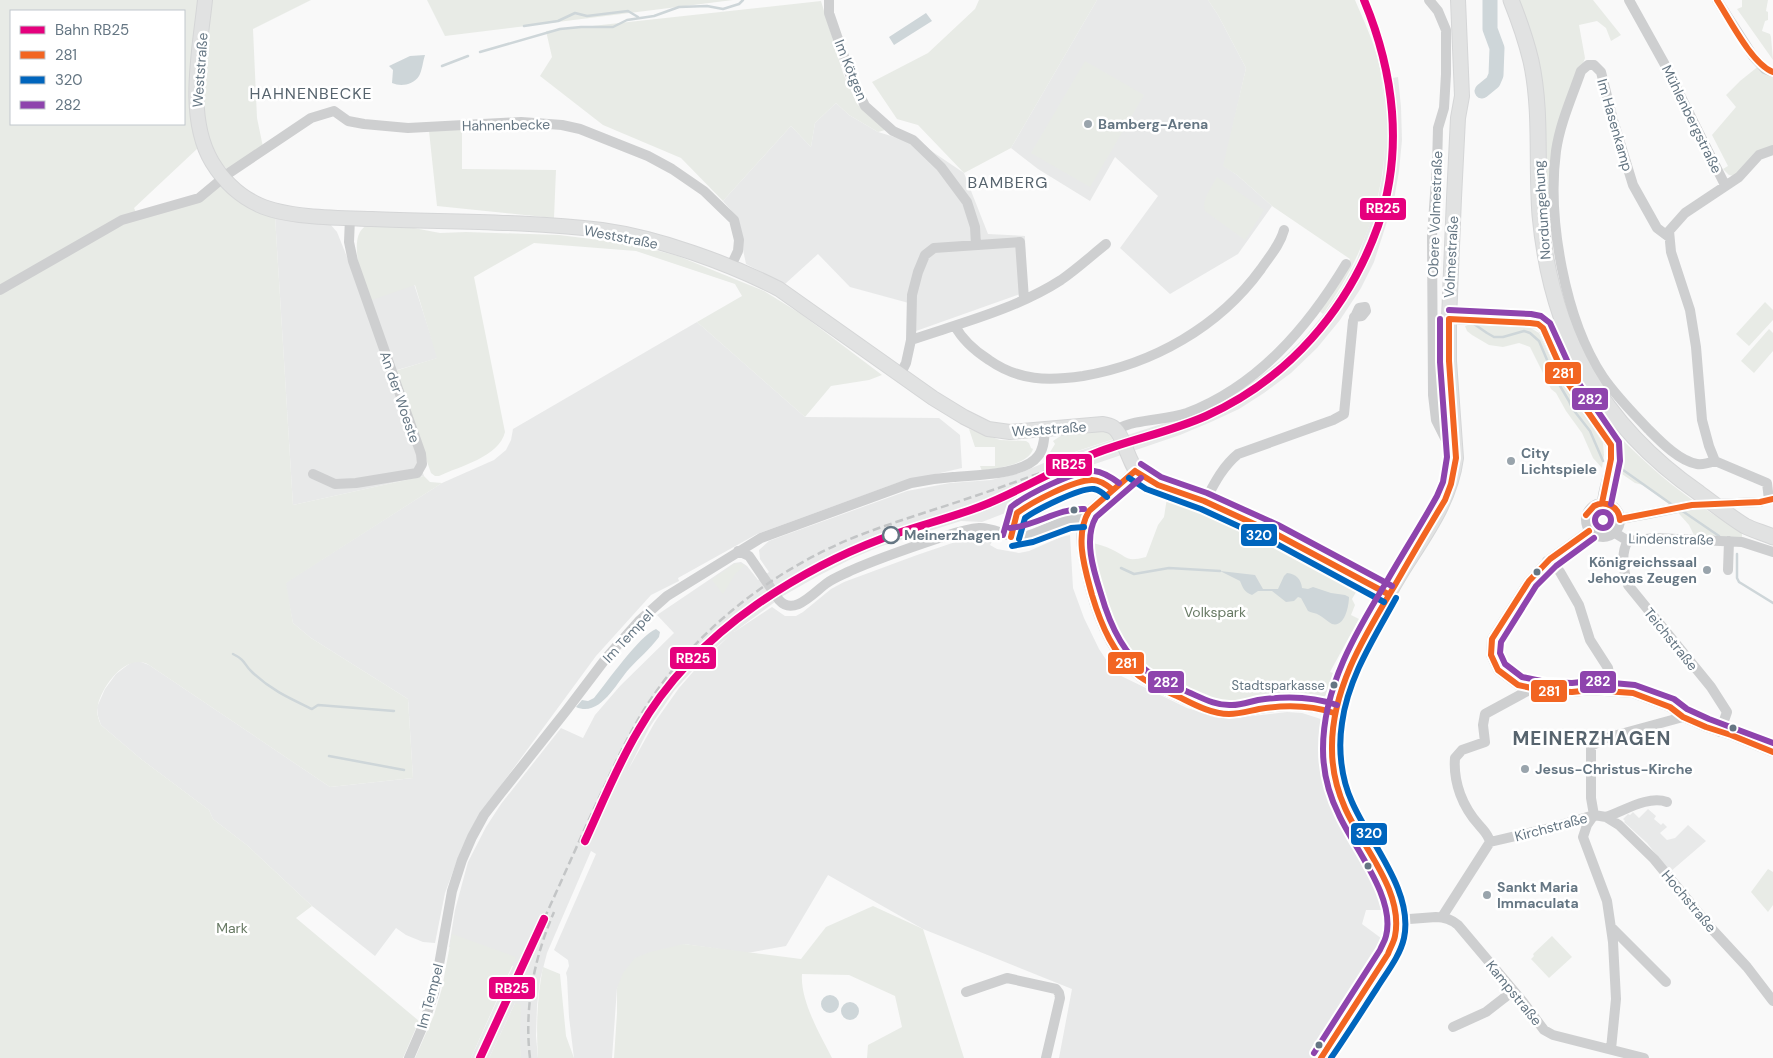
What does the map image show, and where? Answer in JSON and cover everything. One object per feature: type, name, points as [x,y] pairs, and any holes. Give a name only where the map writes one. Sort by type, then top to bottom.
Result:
[{"type":"main road","name":"Weststraße","points":[[205,0],[197,84],[198,123],[206,150],[224,178],[242,195],[260,205],[290,213],[350,218],[559,226],[604,231],[671,247],[757,278],[779,289],[940,402],[988,429],[1010,432],[1103,424],[1114,427],[1116,430]]},
{"type":"main road","name":"Nordumgehung","points":[[1511,0],[1523,32],[1532,70],[1536,107],[1540,213],[1548,271],[1560,317],[1579,361],[1593,386],[1619,420],[1663,466],[1746,526],[1773,537]]},
{"type":"main road","name":"Volmestraße","points":[[1396,920],[1389,890],[1349,817],[1337,787],[1332,744],[1334,713],[1348,670],[1388,594],[1445,500],[1456,458],[1448,320],[1458,118],[1462,96],[1455,1]]},
{"type":"main road","points":[[1116,430],[1135,471],[1148,480],[1205,502],[1310,552],[1388,594]]},
{"type":"main road","points":[[1322,1058],[1391,950],[1395,938],[1396,920]]},
{"type":"street","name":"Im Kötgen","points":[[829,0],[829,13],[851,77],[865,106],[893,131],[913,140],[941,167],[967,202],[975,227],[976,245]]},
{"type":"street","name":"Obere Volmestraße","points":[[1429,0],[1438,10],[1446,30],[1444,108],[1438,128],[1432,236],[1433,394],[1436,420],[1456,458]]},
{"type":"street","name":"Mühlenbergstraße","points":[[1629,0],[1664,63],[1725,185],[1738,178],[1760,155],[1773,150]]},
{"type":"street","points":[[1717,0],[1753,56],[1765,70],[1773,72]]},
{"type":"street","name":"Im Hasenkamp","points":[[1668,236],[1657,228],[1633,185],[1601,72],[1594,65],[1588,66],[1581,71],[1562,124],[1556,151],[1554,199],[1562,267],[1579,329],[1592,358],[1604,378],[1662,444],[1686,460],[1696,464],[1715,461]]},
{"type":"street","name":"Hahnenbecke","points":[[0,290],[122,220],[199,198],[224,178],[311,118],[334,111],[348,121],[356,123],[408,128],[521,122],[562,125],[580,129],[648,156],[672,169],[704,191],[734,220],[739,240],[738,251],[730,268]]},
{"type":"street","points":[[1620,519],[1692,505],[1767,501],[1767,482],[1715,461],[1709,446],[1702,420],[1696,347],[1690,310],[1671,252],[1668,236],[1669,231],[1685,213],[1725,185]]},
{"type":"street","name":"An der Woeste","points":[[313,474],[335,484],[356,483],[417,472],[422,464],[421,454],[353,261],[349,242],[350,218]]},
{"type":"street","points":[[954,326],[966,343],[981,355],[1001,368],[1015,374],[1049,379],[1075,377],[1112,370],[1173,346],[1209,322],[1240,294],[1254,278],[1280,241],[1284,230]]},
{"type":"street","points":[[900,375],[906,363],[911,340],[912,295],[918,272],[925,255],[934,248],[1020,242],[1024,299]]},
{"type":"street","points":[[911,340],[954,326],[1024,299],[1060,280],[1106,244]]},
{"type":"street","points":[[1116,430],[1128,425],[1178,416],[1197,409],[1237,386],[1279,354],[1294,338],[1328,294],[1346,264]]},
{"type":"street","points":[[1205,502],[1221,473],[1238,454],[1276,442],[1344,414],[1354,317]]},
{"type":"street","points":[[1448,320],[1530,322],[1541,326],[1545,331],[1567,382],[1608,438],[1611,445],[1612,454],[1602,503]]},
{"type":"street","name":"Im Tempel","points":[[408,1058],[422,1028],[434,993],[452,891],[462,860],[484,815],[607,657],[639,622],[660,602],[761,538],[896,488],[936,478],[992,474],[1020,467],[1038,457],[1043,445],[1045,430]]},
{"type":"street","points":[[1135,471],[1089,511],[1084,518],[1082,531],[1086,572],[1092,593],[1102,622],[1114,646],[1127,664],[1137,675],[1152,684],[1190,702],[1222,713],[1234,714],[1286,706],[1334,713]]},
{"type":"street","points":[[1602,503],[1610,504],[1614,507],[1620,519],[1615,533],[1603,537],[1592,534],[1585,524],[1586,514],[1592,506],[1602,503]]},
{"type":"street","points":[[738,551],[749,556],[782,604],[794,606],[806,600],[833,579],[856,568],[966,530],[983,528],[1011,537],[1023,537],[1076,518],[1084,518]]},
{"type":"street","points":[[1589,531],[1547,561],[1529,581],[1496,631],[1492,639],[1490,655],[1498,670],[1509,680],[1531,689],[1557,692],[1612,690],[1634,693],[1670,707],[1683,717],[1773,752]]},
{"type":"street","name":"Lindenstraße","points":[[1615,533],[1628,541],[1655,538],[1736,540],[1773,552]]},
{"type":"street","name":"Lindenstraße","points":[[1728,570],[1736,540]]},
{"type":"street","name":"Teichstraße","points":[[1628,541],[1624,550],[1625,575],[1628,585],[1711,687],[1728,712],[1720,732]]},
{"type":"street","points":[[1547,561],[1560,572],[1579,605],[1590,640],[1608,668],[1612,690]]},
{"type":"street","points":[[1396,920],[1442,917],[1490,842],[1488,835],[1466,806],[1456,783],[1454,766],[1457,755],[1462,750],[1485,742],[1483,725],[1485,714],[1531,689]]},
{"type":"street","name":"Kirchstraße","points":[[1490,842],[1554,827],[1594,815],[1591,798],[1591,746],[1606,738],[1683,717]]},
{"type":"street","points":[[1606,817],[1642,803],[1660,800],[1667,802]]},
{"type":"street","points":[[1594,815],[1587,825],[1583,838],[1606,902],[1611,927],[1616,999],[1612,1052]]},
{"type":"street","name":"Hochstraße","points":[[1594,815],[1606,817],[1619,825],[1654,859],[1710,927],[1747,967],[1773,1001]]},
{"type":"street","name":"Kampstraße","points":[[1442,917],[1448,918],[1458,925],[1544,1030],[1553,1036],[1612,1052],[1644,1058]]},
{"type":"street","points":[[1611,927],[1666,982]]},
{"type":"street","points":[[966,992],[1007,978],[1056,989],[1060,998],[1046,1058]]},
{"type":"street","points":[[1453,1027],[1486,1012],[1513,991]]},
{"type":"shaded area","points":[[1097,0],[1208,0],[1246,68],[1224,166],[1272,206],[1238,254],[1170,294],[1120,248],[1158,196],[1115,157],[1090,201],[1038,169],[1011,148]]},
{"type":"shaded area","points":[[926,13],[932,21],[894,45],[889,37]]},
{"type":"shaded area","points":[[425,55],[419,76],[414,81],[399,85],[392,83],[393,70],[389,66],[410,56]]},
{"type":"shaded area","points":[[1398,77],[1402,140],[1394,200],[1374,262],[1361,288],[1340,320],[1317,348],[1291,373],[1239,409],[1180,435],[1089,466],[1057,480],[1020,498],[1013,510],[982,522],[961,521],[879,547],[853,558],[783,596],[734,632],[772,607],[785,616],[796,616],[831,589],[844,582],[970,537],[980,536],[988,538],[993,540],[990,545],[997,549],[1019,553],[1070,535],[1073,588],[1084,618],[1099,649],[1115,673],[1187,708],[1227,719],[1287,712],[1302,713],[1324,720],[1325,762],[1330,790],[1352,846],[1383,903],[1381,910],[1366,910],[1362,924],[1389,944],[1316,1058],[1059,1058],[1072,989],[923,929],[828,875],[786,946],[747,953],[684,944],[617,988],[612,1058],[574,1058],[566,973],[569,966],[568,960],[554,950],[596,854],[591,851],[547,953],[540,980],[536,1036],[538,1058],[521,1058],[515,1003],[489,1058],[471,1058],[513,966],[449,947],[455,910],[468,862],[486,827],[501,804],[561,728],[583,738],[595,715],[620,686],[674,633],[657,615],[734,563],[741,562],[747,566],[758,580],[769,572],[760,559],[759,550],[769,541],[907,491],[950,483],[991,480],[1020,473],[1051,460],[1177,419],[1231,395],[1255,380],[1280,361],[1304,338],[1341,289],[1357,260],[1377,203],[1383,173],[1385,112],[1382,80]],"holes":[[[731,634],[700,664],[679,688],[655,722],[628,770],[649,728],[674,691],[701,661]]]},
{"type":"shaded area","points":[[836,103],[849,115],[878,132],[924,146],[964,173],[988,234],[1025,236],[1026,292],[916,331],[916,305],[850,287],[818,254],[785,284],[746,264],[736,216],[723,201],[791,126],[811,147],[815,123]]},
{"type":"shaded area","points":[[275,216],[330,224],[337,232],[349,262],[414,284],[438,358],[387,373],[424,476],[293,505]]},
{"type":"shaded area","points":[[697,322],[805,417],[939,418],[960,435],[962,468],[897,483],[757,534],[678,578],[679,581],[651,595],[596,656],[477,818],[461,850],[445,893],[435,943],[423,942],[406,935],[396,928],[375,956],[312,906],[248,846],[213,819],[209,810],[141,759],[101,725],[97,707],[105,689],[116,674],[125,667],[132,662],[141,662],[149,665],[330,787],[413,778],[408,699],[311,638],[293,623],[285,583],[442,483],[494,460],[506,450],[511,440],[513,429]]},
{"type":"shaded area","points":[[1220,571],[1255,575],[1263,589],[1278,589],[1287,573],[1298,578],[1302,588],[1308,589],[1313,587],[1349,597],[1347,610],[1340,623],[1332,624],[1318,614],[1308,611],[1301,598],[1298,597],[1294,601],[1286,602],[1272,591],[1258,591],[1252,595],[1245,591],[1240,581]]},
{"type":"shaded area","points":[[656,629],[660,632],[659,637],[629,669],[607,697],[593,708],[576,707],[582,700],[588,701],[594,698],[641,640]]},
{"type":"shaded area","points":[[1648,809],[1656,816],[1654,819],[1667,827],[1660,833],[1667,840],[1675,838],[1688,825],[1706,841],[1670,872],[1647,843],[1624,822],[1623,819],[1628,814],[1630,815],[1633,812],[1639,818]]},
{"type":"shaded area","points":[[830,995],[836,998],[839,1004],[836,1010],[830,1013],[824,1010],[821,1004],[824,998]]},
{"type":"shaded area","points":[[850,1002],[856,1005],[859,1011],[856,1017],[850,1020],[844,1017],[841,1011],[844,1005]]},
{"type":"green space","points":[[0,0],[198,0],[191,120],[198,148],[134,208],[137,214],[0,285]]},
{"type":"green space","points":[[211,0],[311,0],[253,29],[257,118],[263,147],[228,170],[210,149],[202,106]]},
{"type":"green space","points":[[427,0],[733,0],[445,36]]},
{"type":"green space","points":[[979,0],[1097,0],[1011,148],[964,173],[918,125],[897,119],[872,82],[928,53],[975,9]]},
{"type":"green space","points":[[1208,0],[1355,0],[1372,40],[1380,68],[1386,129],[1380,185],[1365,239],[1339,289],[1323,314],[1318,310],[1350,259],[1272,206],[1237,175],[1223,166],[1246,68]]},
{"type":"green space","points":[[1518,0],[1593,0],[1621,35],[1611,41],[1606,28],[1597,21],[1579,25],[1585,58],[1558,129],[1547,211],[1546,131],[1540,79]]},
{"type":"green space","points":[[1742,0],[1768,0],[1766,11],[1768,12],[1768,20],[1765,21],[1762,31],[1770,34],[1773,60],[1737,9],[1742,7]]},
{"type":"green space","points":[[821,1],[843,73],[857,104],[885,130],[878,132],[849,115],[836,103],[815,123],[811,147],[791,126],[723,201],[681,158],[603,125],[540,76],[552,57],[546,31]]},
{"type":"green space","name":"Bamberg-Arena","points":[[1085,61],[1144,95],[1090,187],[1031,153]]},
{"type":"green space","points":[[1760,65],[1773,72],[1773,150],[1739,177],[1729,175],[1723,169],[1728,166],[1712,135],[1736,107],[1726,95]]},
{"type":"green space","points":[[462,129],[462,169],[556,170],[554,218],[437,206],[429,131]]},
{"type":"green space","points":[[1217,177],[1264,210],[1245,240],[1205,211],[1204,202]]},
{"type":"green space","name":"Mark","points":[[223,182],[233,198],[265,214],[275,216],[293,505],[424,476],[430,482],[442,483],[286,583],[293,623],[311,638],[408,699],[413,778],[330,787],[149,665],[141,662],[132,663],[124,667],[110,681],[100,697],[97,708],[98,715],[101,725],[141,759],[209,810],[213,819],[248,846],[312,906],[296,918],[419,1021],[403,1058],[0,1058],[0,293],[123,223],[200,199]]},
{"type":"green space","points":[[366,226],[414,228],[440,233],[559,235],[632,244],[678,256],[764,291],[801,314],[882,375],[869,380],[831,386],[805,417],[697,322],[742,296],[735,284],[636,251],[534,243],[474,277],[505,432],[495,448],[478,460],[435,476],[431,473],[395,371],[437,358],[415,285],[369,301],[358,261],[357,250],[357,240],[360,232]]},
{"type":"green space","points":[[1765,302],[1773,310],[1773,320],[1749,346],[1736,334]]},
{"type":"green space","points":[[1471,324],[1529,327],[1539,333],[1558,374],[1603,443],[1602,468],[1593,458],[1582,433],[1556,393],[1551,389],[1530,347],[1519,343],[1503,347],[1489,345],[1467,331],[1465,326]]},
{"type":"green space","points":[[1769,329],[1773,333],[1773,351],[1754,373],[1741,361]]},
{"type":"green space","points":[[969,429],[1000,440],[1026,441],[1033,449],[1025,459],[1019,462],[982,471],[980,466],[995,466],[995,447],[975,447]]},
{"type":"green space","points":[[1098,429],[1109,432],[1114,439],[1044,462],[1055,444],[1053,441],[1065,433]]},
{"type":"green space","points":[[1617,434],[1676,487],[1742,532],[1742,542],[1696,539],[1689,525],[1673,507],[1643,485],[1635,483],[1622,474],[1615,472],[1618,454],[1612,438]]},
{"type":"green space","name":"Volkspark","points":[[1167,498],[1241,528],[1359,587],[1352,599],[1355,605],[1351,615],[1359,619],[1330,672],[1333,673],[1322,703],[1274,702],[1235,710],[1219,709],[1173,689],[1150,676],[1133,662],[1099,587],[1089,542],[1101,545],[1128,558],[1146,557],[1158,525],[1164,517]]},
{"type":"green space","points":[[736,563],[745,565],[735,574],[723,594],[712,580]]},
{"type":"green space","points":[[1768,869],[1773,872],[1773,905],[1768,912],[1751,892]]},
{"type":"green space","points":[[873,906],[923,929],[964,1058],[867,1058],[868,1045],[902,1027],[895,996],[849,975],[802,974],[802,984],[807,1006],[832,1058],[614,1058],[617,988],[623,973],[635,958],[650,952],[684,944],[801,959],[826,927]]},
{"type":"green space","points":[[452,934],[516,957],[471,1058],[415,1058],[434,1015],[442,988]]},
{"type":"green space","points":[[1552,936],[1572,957],[1549,978],[1531,959],[1534,956],[1533,954]]},
{"type":"green space","points":[[543,967],[560,974],[566,1036],[574,1058],[538,1058],[539,990]]},
{"type":"green space","points":[[515,1003],[521,1005],[521,1058],[489,1058]]},
{"type":"waterway","name":"Hahnenbecke","points":[[480,52],[560,29],[613,27],[627,20],[654,16],[679,7],[707,6],[723,9],[739,4],[743,0]]},
{"type":"waterway","points":[[1482,91],[1493,82],[1496,75],[1497,48],[1490,29],[1490,0]]},
{"type":"waterway","points":[[524,26],[558,21],[575,13],[587,16],[628,11],[638,17]]},
{"type":"waterway","name":"Hahnenbecke","points":[[442,66],[468,56]]},
{"type":"waterway","points":[[1474,324],[1494,337],[1503,337],[1524,331],[1530,333],[1539,341],[1553,374],[1572,408],[1590,431],[1603,461]]},
{"type":"waterway","points":[[1616,465],[1674,506]]},
{"type":"waterway","points":[[1681,510],[1719,536]]},
{"type":"waterway","points":[[1737,554],[1737,578],[1739,582],[1773,603]]},
{"type":"waterway","points":[[1121,568],[1134,574],[1169,568],[1220,571]]},
{"type":"waterway","points":[[233,654],[241,659],[249,669],[273,689],[312,709],[318,705],[394,711]]},
{"type":"waterway","points":[[329,756],[404,770]]},
{"type":"railway","points":[[544,919],[616,761],[653,696],[694,646],[743,602],[797,565],[855,537],[1105,450]]},
{"type":"railway","points":[[530,1058],[528,1021],[532,984],[541,947],[554,912]]},
{"type":"rail line","name":"RB25","points":[[585,841],[623,758],[649,712],[662,694],[690,661],[722,631],[756,605],[816,568],[864,546],[979,507],[1096,453],[1179,427],[1206,416],[1236,401],[1263,383],[1289,362],[1312,339],[1350,286],[1365,257],[1378,226],[1386,198],[1391,169],[1393,141],[1392,112],[1388,83],[1374,27],[1364,0]]},
{"type":"rail line","name":"RB25","points":[[480,1058],[544,919]]},
{"type":"transit line","name":"281","points":[[1717,0],[1749,51],[1757,60],[1773,72]]},
{"type":"transit line","name":"282","points":[[1449,310],[1531,314],[1541,316],[1550,323],[1575,378],[1619,442],[1620,461],[1611,504]]},
{"type":"transit line","name":"282","points":[[1314,1053],[1380,950],[1386,936],[1385,906],[1379,890],[1335,807],[1330,791],[1323,757],[1324,726],[1335,682],[1353,640],[1431,507],[1443,482],[1447,457],[1440,362],[1440,319]]},
{"type":"transit line","name":"281","points":[[1449,319],[1530,323],[1538,324],[1543,328],[1567,382],[1611,445],[1611,459],[1602,503]]},
{"type":"transit line","name":"281","points":[[1321,1058],[1388,954],[1395,936],[1396,919],[1388,886],[1352,823],[1337,787],[1332,757],[1333,727],[1337,705],[1352,663],[1372,623],[1445,500],[1451,484],[1456,458],[1449,361],[1449,319]]},
{"type":"transit line","name":"282","points":[[1141,464],[1161,477],[1207,493],[1278,525],[1392,586]]},
{"type":"transit line","name":"282","points":[[1003,535],[1011,507],[1051,484],[1075,475],[1094,471],[1101,472],[1119,483]]},
{"type":"transit line","name":"281","points":[[1135,471],[1089,511],[1082,531],[1082,553],[1092,595],[1104,629],[1122,659],[1149,683],[1199,707],[1217,713],[1233,714],[1287,706],[1316,708],[1334,713]]},
{"type":"transit line","name":"281","points":[[1135,471],[1158,485],[1204,501],[1274,533],[1388,594]]},
{"type":"transit line","name":"320","points":[[1129,478],[1146,489],[1201,509],[1271,541],[1384,602]]},
{"type":"transit line","name":"282","points":[[1141,478],[1096,517],[1090,535],[1091,556],[1104,605],[1118,637],[1131,656],[1138,664],[1157,677],[1215,703],[1235,705],[1258,700],[1288,697],[1307,698],[1337,705]]},
{"type":"transit line","name":"281","points":[[1011,537],[1017,513],[1053,492],[1092,480],[1101,482],[1113,490]]},
{"type":"transit line","name":"320","points":[[1019,539],[1025,518],[1059,500],[1088,489],[1094,489],[1107,497]]},
{"type":"transit line","name":"281","points":[[1620,519],[1692,505],[1760,502],[1773,499]]},
{"type":"transit line","name":"281","points":[[1586,515],[1594,506],[1607,504],[1617,511],[1620,520]]},
{"type":"transit line","name":"282","points":[[1010,528],[1020,527],[1065,511],[1084,509]]},
{"type":"transit line","name":"282","points":[[1603,512],[1609,514],[1611,520],[1609,526],[1603,528],[1597,526],[1595,520],[1597,514],[1603,512]]},
{"type":"transit line","name":"320","points":[[1012,546],[1033,542],[1071,528],[1084,527]]},
{"type":"transit line","name":"281","points":[[1589,531],[1550,559],[1529,581],[1492,639],[1491,655],[1498,670],[1518,685],[1545,691],[1572,692],[1591,690],[1633,693],[1670,707],[1683,717],[1706,727],[1773,752]]},
{"type":"transit line","name":"282","points":[[1594,538],[1556,566],[1536,586],[1501,642],[1500,653],[1505,664],[1522,677],[1546,682],[1572,683],[1591,681],[1635,685],[1674,699],[1687,709],[1709,719],[1773,743]]},
{"type":"transit line","name":"320","points":[[1331,1058],[1393,964],[1404,938],[1405,920],[1402,903],[1388,867],[1348,793],[1343,773],[1340,743],[1345,706],[1356,674],[1396,598]]},
{"type":"place","name":"Bamberg-Arena","points":[[1088,124]]},
{"type":"place","name":"City Lichtspiele","points":[[1511,461]]},
{"type":"place","name":"Meinerzhagen","points":[[891,535]]},
{"type":"place","name":"Königreichssaal Jehovas Zeugen","points":[[1707,570]]},
{"type":"place","name":"Stadtsparkasse","points":[[1334,685]]},
{"type":"place","name":"Jesus-Christus-Kirche","points":[[1525,769]]},
{"type":"place","name":"Sankt Maria Immaculata","points":[[1487,895]]},
{"type":"district","name":"HAHNENBECKE","points":[[311,93]]},
{"type":"district","name":"BAMBERG","points":[[1008,182]]},
{"type":"district","name":"MEINERZHAGEN","points":[[1592,738]]}]
